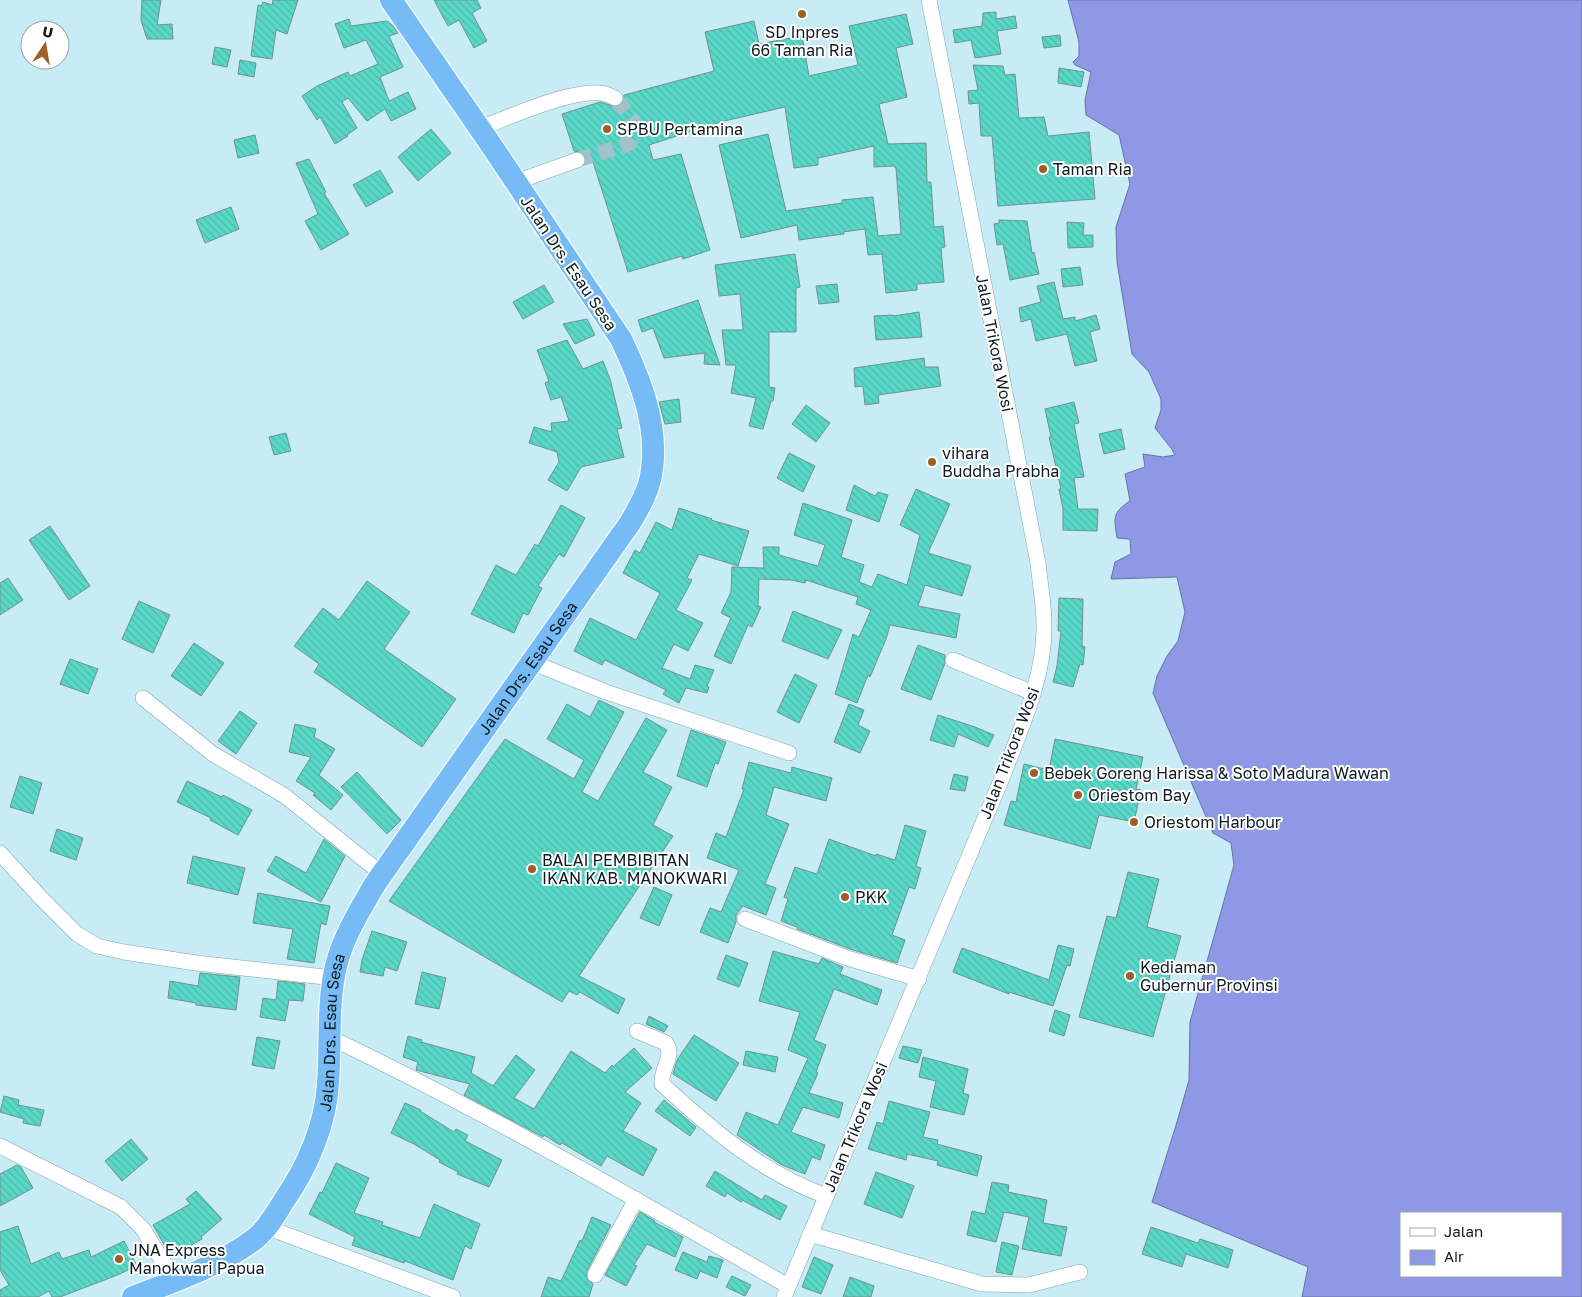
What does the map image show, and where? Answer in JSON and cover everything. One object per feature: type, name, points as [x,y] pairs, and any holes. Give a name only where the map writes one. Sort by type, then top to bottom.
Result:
[{"type":"highway","name":"Jalan Drs. Esau Sesa","points":[[133,1297],[234,1253],[258,1236],[266,1227],[294,1185],[316,1139],[327,1096],[334,978],[338,959],[350,930],[375,884],[630,523],[649,484],[653,455],[651,422],[634,368],[621,339],[480,128],[391,0]]},
{"type":"street","name":"Jalan Trikora Wosi","points":[[786,1292],[919,979],[1004,772],[1038,675],[1044,626],[1038,563],[929,0]]},
{"type":"street","points":[[480,128],[559,99],[582,94],[601,93],[615,98]]},
{"type":"street","points":[[516,182],[577,160]]},
{"type":"street","points":[[953,660],[1033,693]]},
{"type":"street","points":[[531,662],[606,692],[788,753]]},
{"type":"street","points":[[143,698],[213,754],[285,796],[382,874]]},
{"type":"street","points":[[0,853],[77,934],[97,946],[196,963],[334,978]]},
{"type":"street","points":[[745,919],[842,956],[919,979]]},
{"type":"street","points":[[637,1031],[666,1043],[669,1049],[669,1057],[661,1078],[662,1084],[714,1130],[755,1160],[804,1188],[826,1196]]},
{"type":"street","points":[[329,1037],[459,1102],[636,1199],[786,1292]]},
{"type":"street","points":[[0,1146],[121,1207],[143,1229],[174,1280]]},
{"type":"street","points":[[595,1275],[636,1199]]},
{"type":"street","points":[[266,1227],[453,1297]]},
{"type":"street","points":[[810,1234],[982,1284],[1029,1285],[1080,1272]]},
{"type":"water","points":[[1068,0],[1582,0],[1582,1297],[1302,1297],[1308,1267],[1152,1202],[1189,1080],[1190,1022],[1234,865],[1231,843],[1213,833],[1153,693],[1157,676],[1167,656],[1178,641],[1185,612],[1177,577],[1111,579],[1115,562],[1131,554],[1130,539],[1117,538],[1115,525],[1117,512],[1130,501],[1125,474],[1145,467],[1143,454],[1163,457],[1175,455],[1155,428],[1161,410],[1161,399],[1149,372],[1132,354],[1117,262],[1116,227],[1130,184],[1119,135],[1086,115],[1085,100],[1091,72],[1075,65],[1073,62],[1079,56],[1079,42]]},
{"type":"building","points":[[142,0],[161,0],[157,25],[172,24],[173,39],[147,39],[141,20]]},
{"type":"building","points":[[273,0],[298,0],[287,34],[276,30],[272,59],[251,56],[258,5],[261,6],[263,2],[272,5]]},
{"type":"building","points":[[434,0],[477,0],[481,8],[472,13],[487,41],[474,48],[459,20],[448,26]]},
{"type":"building","points":[[996,12],[996,19],[1015,16],[1017,28],[997,31],[1001,54],[975,58],[971,40],[955,43],[953,30],[982,26],[983,13]]},
{"type":"building","points":[[906,14],[913,44],[896,48],[907,97],[879,104],[888,144],[926,143],[927,182],[931,182],[934,227],[943,226],[945,247],[941,248],[944,282],[917,284],[917,290],[886,293],[882,254],[868,255],[865,229],[799,240],[797,225],[741,238],[719,145],[768,134],[786,211],[842,203],[842,200],[873,197],[878,236],[901,234],[895,166],[874,167],[874,146],[818,158],[818,165],[794,168],[785,107],[720,122],[649,145],[653,160],[681,154],[710,250],[683,259],[682,256],[628,272],[593,162],[585,164],[586,157],[583,153],[574,151],[562,114],[600,102],[616,107],[623,103],[624,95],[714,71],[705,32],[754,21],[759,44],[802,36],[809,76],[858,65],[849,26]]},
{"type":"building","points":[[349,19],[351,26],[387,21],[393,26],[398,33],[389,36],[403,67],[380,77],[389,101],[408,92],[416,109],[391,121],[385,109],[367,121],[348,98],[342,102],[357,128],[335,144],[320,117],[317,120],[302,96],[317,86],[348,72],[350,76],[378,64],[366,40],[344,48],[335,24]]},
{"type":"building","points":[[1060,35],[1061,46],[1044,48],[1042,37]]},
{"type":"building","points":[[215,47],[231,50],[227,67],[212,64]]},
{"type":"building","points":[[240,60],[256,63],[254,77],[238,74]]},
{"type":"building","name":"Taman Ria","points":[[973,65],[1003,66],[1005,75],[1015,74],[1019,118],[1044,117],[1048,136],[1089,132],[1095,199],[998,206],[992,136],[981,136],[979,103],[969,104],[968,91],[978,90]]},
{"type":"building","points":[[1059,68],[1084,72],[1081,87],[1058,83]]},
{"type":"building","points":[[431,129],[451,153],[418,181],[398,157]]},
{"type":"building","points":[[255,135],[259,153],[238,158],[234,140]]},
{"type":"building","points":[[309,159],[326,192],[324,193],[349,234],[321,250],[305,221],[318,214],[296,163]]},
{"type":"building","points":[[380,170],[393,192],[366,207],[353,185]]},
{"type":"building","points":[[231,207],[239,229],[205,243],[196,220]]},
{"type":"building","points":[[999,220],[1027,221],[1032,253],[1034,252],[1039,274],[1010,280],[1003,244],[997,245],[994,224],[999,223]]},
{"type":"building","points":[[1067,222],[1084,223],[1083,235],[1093,235],[1093,247],[1068,248]]},
{"type":"building","points":[[795,254],[800,287],[796,288],[796,332],[769,332],[769,387],[775,388],[773,401],[771,401],[763,429],[749,426],[756,398],[731,393],[736,365],[726,365],[722,330],[743,330],[740,294],[719,296],[715,265]]},
{"type":"building","points":[[1080,267],[1083,285],[1063,287],[1061,269]]},
{"type":"building","points":[[1054,282],[1063,319],[1075,317],[1075,321],[1096,315],[1100,329],[1090,332],[1097,361],[1075,366],[1067,334],[1036,341],[1031,319],[1021,322],[1019,308],[1041,302],[1037,286]]},
{"type":"building","points":[[837,284],[839,302],[819,304],[816,286]]},
{"type":"building","points":[[544,285],[554,302],[523,319],[513,302]]},
{"type":"building","points":[[698,300],[720,365],[704,364],[705,353],[664,358],[653,328],[642,332],[638,320]]},
{"type":"building","points":[[919,312],[922,337],[876,340],[874,316],[893,316]]},
{"type":"building","points":[[587,319],[595,335],[575,344],[563,324]]},
{"type":"building","points":[[567,340],[583,369],[603,361],[610,379],[622,428],[617,429],[624,457],[581,467],[567,491],[548,480],[559,462],[557,452],[529,443],[534,427],[552,432],[551,423],[569,421],[561,397],[551,400],[545,383],[549,381],[537,350]]},
{"type":"building","points":[[924,358],[925,367],[938,367],[941,386],[878,395],[879,403],[865,405],[863,386],[855,387],[854,368]]},
{"type":"building","points":[[679,399],[681,422],[665,424],[659,402]]},
{"type":"building","points":[[1074,402],[1079,423],[1074,424],[1084,477],[1074,478],[1078,509],[1098,509],[1097,531],[1063,530],[1063,509],[1059,489],[1061,489],[1049,437],[1051,437],[1045,409]]},
{"type":"building","points":[[806,405],[830,423],[816,442],[792,424]]},
{"type":"building","points":[[1121,429],[1125,449],[1104,454],[1099,434]]},
{"type":"building","points":[[286,433],[291,451],[274,455],[269,437]]},
{"type":"building","points":[[789,453],[815,466],[803,492],[777,478]]},
{"type":"building","points":[[854,485],[875,496],[878,492],[888,495],[879,522],[846,510]]},
{"type":"building","points":[[916,489],[950,504],[928,553],[971,566],[962,596],[925,585],[918,606],[960,614],[956,638],[890,625],[870,677],[868,675],[857,703],[835,694],[853,634],[859,637],[871,610],[856,604],[858,597],[806,580],[805,583],[791,580],[759,579],[758,606],[761,607],[752,627],[748,625],[731,664],[714,656],[731,618],[721,613],[731,592],[732,567],[764,568],[763,547],[779,547],[779,555],[818,566],[825,545],[794,535],[803,503],[852,520],[841,557],[864,565],[859,582],[872,587],[878,574],[907,585],[920,535],[900,525]]},
{"type":"building","points":[[561,505],[585,518],[564,557],[559,554],[538,586],[542,588],[528,615],[523,613],[514,633],[471,614],[496,565],[516,575],[535,544],[538,546]]},
{"type":"building","points":[[679,508],[749,531],[738,566],[699,554],[687,578],[692,580],[676,610],[703,623],[688,651],[674,644],[662,668],[690,679],[695,665],[714,670],[707,686],[709,687],[707,693],[686,688],[679,703],[663,694],[666,690],[605,660],[602,665],[574,651],[590,618],[636,640],[660,593],[623,573],[635,550],[640,553],[656,522],[672,530]]},
{"type":"building","points":[[50,526],[90,586],[69,600],[29,540]]},
{"type":"building","points":[[8,578],[23,600],[0,615],[0,583]]},
{"type":"building","points":[[367,581],[410,612],[384,649],[456,699],[422,747],[314,672],[319,664],[294,646],[323,608],[339,620]]},
{"type":"building","points":[[1059,598],[1083,599],[1082,646],[1085,647],[1083,665],[1080,664],[1073,687],[1053,682],[1061,631],[1058,631]]},
{"type":"building","points":[[139,601],[170,615],[153,653],[122,639]]},
{"type":"building","points":[[793,611],[842,630],[828,659],[782,641]]},
{"type":"building","points":[[194,643],[224,663],[201,696],[171,676]]},
{"type":"building","points":[[918,645],[945,655],[945,663],[931,700],[901,689]]},
{"type":"building","points":[[70,659],[98,669],[88,694],[60,684]]},
{"type":"building","points":[[795,674],[817,685],[799,723],[777,712]]},
{"type":"building","name":"BALAI PEMBIBITAN IKAN KAB. MANOKWARI","points":[[599,700],[624,712],[582,792],[598,801],[646,718],[667,730],[643,772],[672,787],[653,825],[673,836],[579,976],[625,999],[618,1014],[580,992],[577,995],[569,991],[562,1002],[389,901],[505,739],[574,779],[584,760],[547,739],[567,704],[590,717]]},
{"type":"building","points":[[849,704],[864,710],[858,725],[870,731],[860,753],[834,742]]},
{"type":"building","points":[[240,711],[257,723],[236,754],[218,741]]},
{"type":"building","points":[[938,715],[994,735],[988,747],[958,734],[954,747],[930,740]]},
{"type":"building","points":[[295,724],[316,729],[314,737],[335,749],[319,775],[343,795],[331,810],[313,795],[315,793],[296,781],[311,757],[289,752]]},
{"type":"building","points":[[691,730],[726,742],[718,764],[715,763],[707,787],[677,776]]},
{"type":"building","points":[[1055,739],[1143,757],[1136,789],[1141,790],[1134,822],[1099,815],[1090,849],[1004,825],[1011,801],[1016,802],[1024,764],[1049,770]]},
{"type":"building","points":[[749,762],[791,773],[792,767],[832,778],[826,801],[774,787],[766,815],[789,824],[765,884],[776,888],[766,915],[743,906],[736,915],[736,922],[728,943],[700,932],[710,908],[721,912],[739,870],[707,858],[716,833],[726,837],[744,789],[742,789]]},
{"type":"building","points":[[357,772],[401,820],[387,834],[341,787]]},
{"type":"building","points":[[954,774],[968,777],[965,791],[950,789]]},
{"type":"building","points":[[20,776],[42,783],[33,814],[10,807]]},
{"type":"building","points":[[187,781],[222,797],[223,795],[252,810],[238,835],[210,820],[211,818],[177,802]]},
{"type":"building","points":[[905,825],[926,831],[916,866],[921,868],[915,889],[909,887],[892,935],[905,940],[897,963],[850,949],[781,921],[788,899],[784,897],[795,867],[817,874],[829,839],[876,856],[876,854],[895,860]]},
{"type":"building","points":[[57,829],[83,838],[76,860],[50,851]]},
{"type":"building","points":[[324,839],[345,856],[321,902],[267,871],[276,856],[306,873]]},
{"type":"building","points":[[193,856],[245,868],[238,895],[187,883]]},
{"type":"building","name":"Kediaman Gubernur Provinsi","points":[[1128,872],[1159,879],[1147,927],[1181,936],[1153,1037],[1079,1017],[1107,916],[1116,918]]},
{"type":"building","points":[[654,887],[672,895],[659,926],[640,918]]},
{"type":"building","points":[[258,893],[330,906],[326,925],[321,923],[314,963],[287,959],[293,929],[253,923]]},
{"type":"building","points":[[372,931],[407,942],[397,971],[385,967],[383,976],[360,972]]},
{"type":"building","points":[[1058,945],[1074,949],[1070,966],[1067,965],[1053,1006],[1009,992],[1009,994],[953,972],[962,948],[1049,980]]},
{"type":"building","points":[[773,951],[819,964],[822,958],[843,967],[840,974],[882,990],[877,1005],[834,989],[814,1040],[826,1045],[816,1072],[818,1073],[809,1093],[843,1103],[839,1118],[803,1107],[791,1132],[825,1145],[820,1160],[812,1157],[805,1174],[782,1165],[737,1135],[746,1112],[778,1125],[808,1058],[788,1050],[800,1012],[759,1001]]},
{"type":"building","points":[[726,955],[748,963],[739,987],[717,979]]},
{"type":"building","points":[[422,972],[446,978],[439,1009],[415,1004]]},
{"type":"building","points":[[200,973],[240,977],[236,1010],[196,1005],[196,1003],[168,998],[170,981],[198,986]]},
{"type":"building","points":[[278,981],[305,984],[303,1001],[289,1000],[285,1021],[260,1017],[263,998],[276,1000]]},
{"type":"building","points":[[1055,1010],[1070,1015],[1064,1036],[1049,1031]]},
{"type":"building","points":[[649,1016],[668,1026],[664,1032],[646,1024]]},
{"type":"building","points":[[694,1035],[739,1063],[716,1101],[673,1074],[677,1060]]},
{"type":"building","points":[[408,1036],[422,1040],[421,1042],[475,1057],[471,1073],[493,1086],[516,1055],[535,1070],[514,1098],[534,1109],[571,1051],[605,1073],[634,1048],[652,1068],[625,1092],[641,1103],[623,1131],[657,1149],[643,1176],[607,1156],[601,1166],[562,1143],[560,1145],[544,1135],[543,1137],[464,1095],[470,1084],[416,1070],[418,1062],[403,1057]]},
{"type":"building","points":[[257,1037],[280,1041],[274,1069],[252,1065]]},
{"type":"building","points":[[903,1046],[922,1050],[918,1063],[899,1058]]},
{"type":"building","points":[[746,1051],[778,1057],[775,1072],[743,1065]]},
{"type":"building","points":[[923,1057],[968,1069],[963,1093],[969,1095],[964,1115],[930,1107],[936,1081],[919,1077]]},
{"type":"building","points":[[4,1096],[19,1100],[18,1105],[44,1110],[40,1126],[23,1123],[24,1119],[0,1112]]},
{"type":"building","points":[[664,1100],[696,1127],[690,1136],[655,1111]]},
{"type":"building","points":[[889,1101],[930,1112],[923,1137],[938,1140],[937,1144],[982,1156],[977,1176],[937,1165],[938,1161],[907,1154],[906,1160],[868,1149],[877,1122],[883,1124]]},
{"type":"building","points":[[405,1103],[421,1110],[454,1132],[456,1129],[468,1135],[465,1141],[502,1160],[489,1187],[457,1174],[458,1172],[439,1162],[440,1160],[391,1133]]},
{"type":"building","points":[[131,1139],[148,1159],[122,1181],[105,1161]]},
{"type":"building","points":[[336,1163],[369,1178],[354,1213],[383,1222],[382,1225],[420,1238],[434,1204],[480,1224],[471,1249],[465,1246],[453,1280],[405,1261],[404,1263],[352,1245],[355,1237],[309,1214],[320,1192],[322,1193]]},
{"type":"building","points":[[17,1165],[21,1167],[33,1188],[0,1206],[0,1174]]},
{"type":"building","points":[[715,1171],[762,1200],[765,1195],[787,1206],[780,1220],[742,1200],[741,1202],[727,1193],[725,1197],[706,1186]]},
{"type":"building","points":[[876,1172],[914,1186],[902,1218],[864,1204]]},
{"type":"building","points":[[992,1182],[1009,1185],[1008,1192],[1047,1200],[1043,1223],[1067,1227],[1061,1256],[1022,1249],[1029,1217],[1004,1212],[996,1242],[967,1235],[972,1211],[985,1214]]},
{"type":"building","points":[[196,1191],[222,1219],[201,1237],[202,1239],[171,1257],[153,1225],[190,1204],[186,1199]]},
{"type":"building","points":[[640,1212],[654,1222],[683,1237],[675,1257],[647,1244],[634,1265],[637,1266],[626,1286],[605,1275]]},
{"type":"building","points":[[592,1217],[611,1225],[587,1271],[587,1279],[593,1284],[589,1297],[541,1297],[548,1277],[561,1281]]},
{"type":"building","points":[[18,1226],[31,1264],[59,1252],[62,1259],[89,1250],[91,1257],[124,1241],[137,1266],[60,1297],[52,1297],[49,1291],[38,1297],[0,1297],[0,1290],[9,1285],[0,1270],[0,1232]]},
{"type":"building","points":[[1151,1227],[1198,1243],[1200,1239],[1233,1250],[1228,1268],[1186,1254],[1182,1267],[1142,1254]]},
{"type":"building","points":[[1002,1242],[1019,1246],[1012,1275],[996,1272]]},
{"type":"building","points":[[683,1252],[707,1262],[709,1256],[723,1260],[717,1278],[700,1271],[697,1279],[675,1270]]},
{"type":"building","points":[[814,1257],[833,1265],[821,1294],[802,1287]]},
{"type":"building","points":[[732,1276],[751,1285],[745,1296],[726,1287]]},
{"type":"building","points":[[850,1277],[874,1286],[871,1297],[843,1297]]},
{"type":"tunnel","points":[[577,160],[629,144],[636,133],[632,119],[615,98]]},
{"type":"place","name":"SD Inpres 66 Taman Ria","points":[[802,14]]},
{"type":"place","name":"SPBU Pertamina","points":[[607,129]]},
{"type":"place","name":"Taman Ria","points":[[1043,169]]},
{"type":"place","name":"vihara Buddha Prabha","points":[[932,462]]},
{"type":"place","name":"Bebek Goreng Harissa & Soto Madura Wawan","points":[[1034,773]]},
{"type":"place","name":"Oriestom Bay","points":[[1078,795]]},
{"type":"place","name":"Oriestom Harbour","points":[[1134,822]]},
{"type":"place","name":"BALAI PEMBIBITAN IKAN KAB. MANOKWARI","points":[[532,869]]},
{"type":"place","name":"PKK","points":[[845,897]]},
{"type":"place","name":"Kediaman Gubernur Provinsi","points":[[1130,976]]},
{"type":"place","name":"JNA Express Manokwari Papua","points":[[119,1259]]}]
